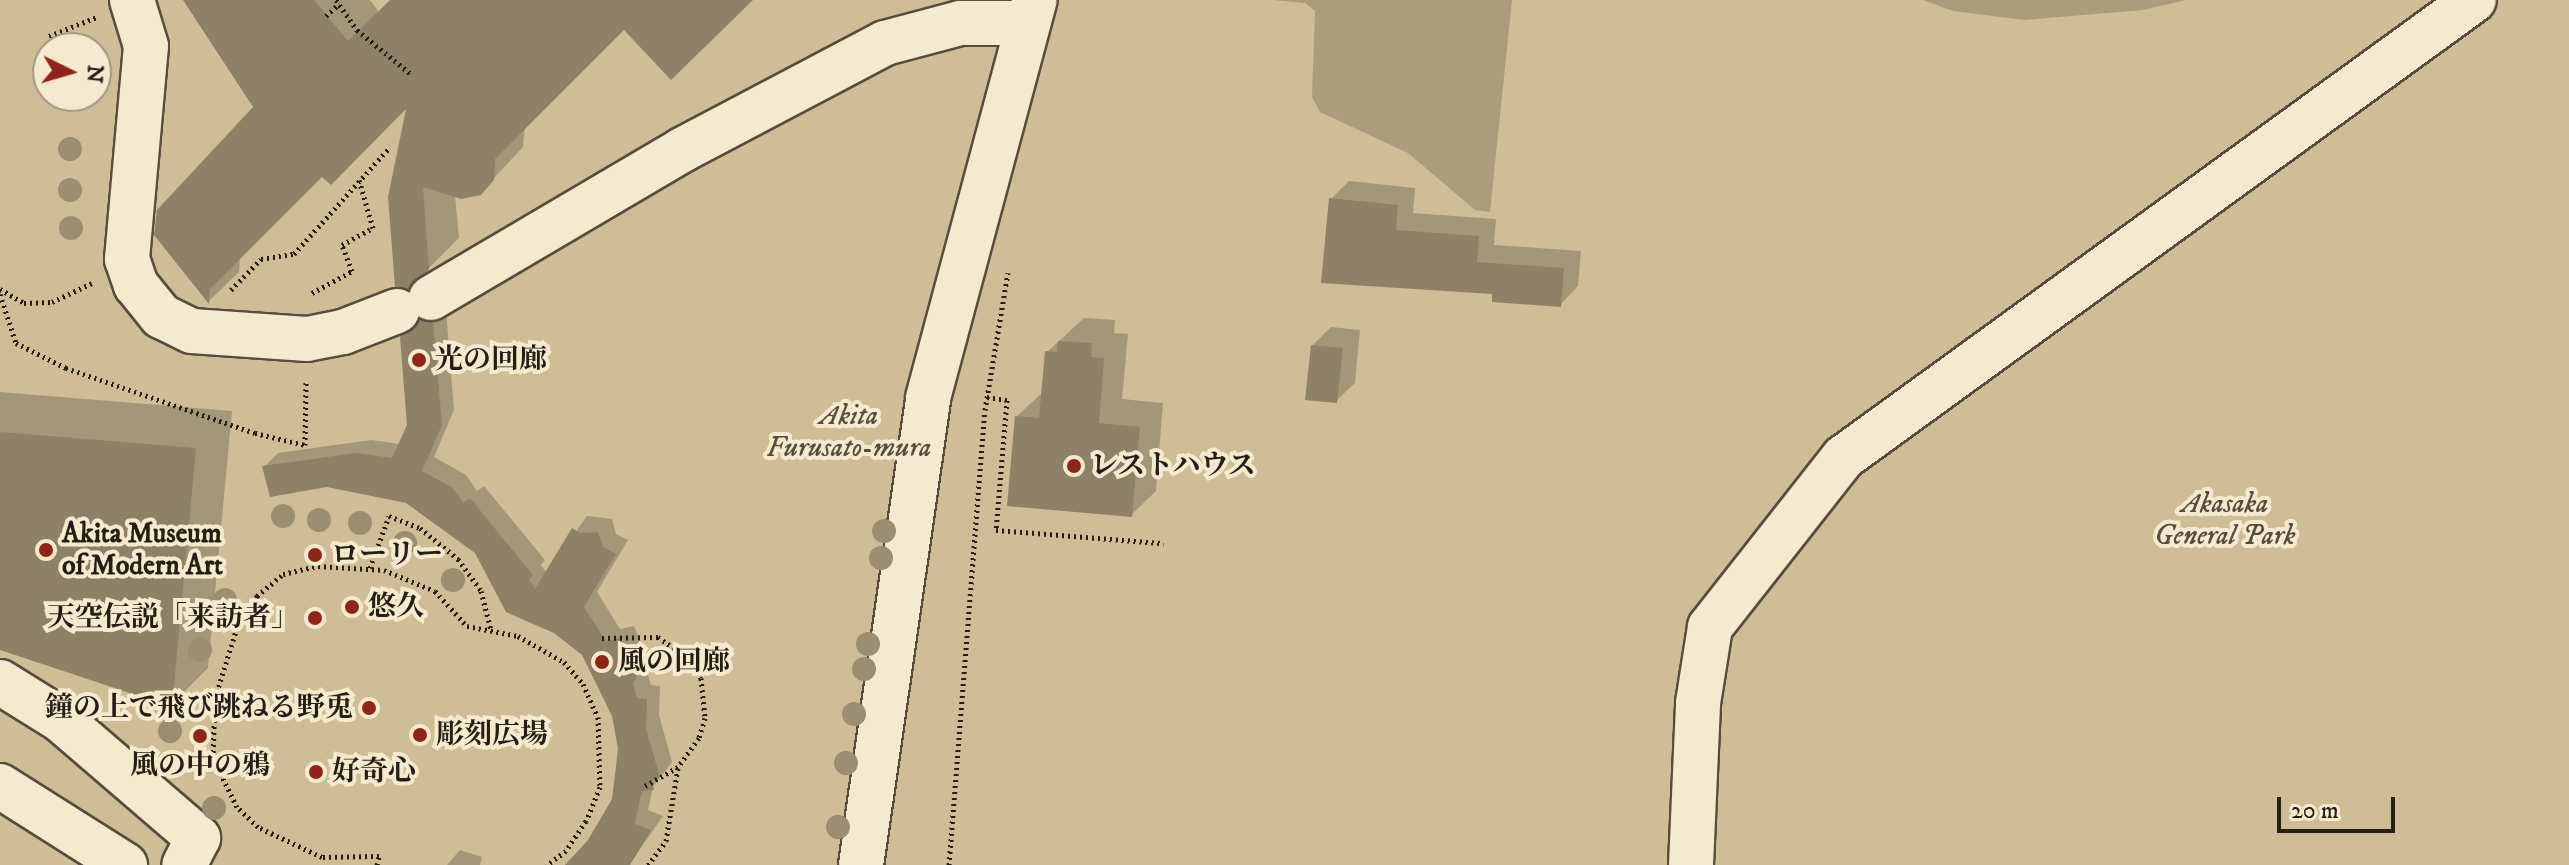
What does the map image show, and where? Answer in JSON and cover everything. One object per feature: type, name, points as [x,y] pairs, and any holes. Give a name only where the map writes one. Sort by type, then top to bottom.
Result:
[{"type":"street","points":[[132,0],[146,46],[127,259],[136,285],[161,316],[192,331],[307,339],[343,332],[414,305],[682,150],[885,43],[960,23],[1031,12],[928,398],[861,865]]},
{"type":"street","points":[[1691,865],[1698,703],[1710,627],[1844,457],[2474,0]]},
{"type":"street","points":[[0,682],[61,720],[198,838],[184,865]]},
{"type":"street","points":[[0,786],[125,865]]},
{"type":"path","points":[[326,16],[337,2],[357,30],[411,74]]},
{"type":"path","points":[[192,331],[261,259],[294,254],[389,148]]},
{"type":"path","points":[[0,291],[16,343],[66,368],[255,433],[305,445],[307,339],[297,301],[352,271],[342,245],[373,228],[359,180]]},
{"type":"path","points":[[949,865],[987,397],[1011,260]]},
{"type":"path","points":[[0,291],[24,303],[52,302],[83,286]]},
{"type":"path","points":[[987,397],[1007,400],[996,530],[1163,543]]},
{"type":"path","points":[[370,568],[389,516],[420,528],[458,559],[481,591],[491,630]]},
{"type":"path","points":[[377,865],[379,856],[322,857],[258,827],[237,807],[220,776],[212,737],[224,662],[237,628],[257,596],[283,574],[318,566],[370,568],[435,591],[467,626],[518,636],[564,662],[583,684],[598,717],[600,787],[586,821],[566,851],[547,865]]},
{"type":"path","points":[[602,638],[658,637],[692,661],[703,686],[705,718],[699,738],[678,767],[643,787]]},
{"type":"path","points":[[648,865],[666,841],[678,767]]},
{"type":"green space","name":"Akita Furusato-mura","points":[[0,0],[2569,0],[2569,865],[0,865]]},
{"type":"shaded area","points":[[1273,0],[1512,0],[1490,212],[1475,210],[1408,153],[1320,112],[1312,97],[1315,11],[1305,3]]},
{"type":"shaded area","points":[[1923,0],[2186,0],[2143,10],[2024,20],[1953,11]]},
{"type":"building","points":[[183,0],[314,0],[348,41],[390,0],[753,0],[671,80],[624,30],[495,159],[494,180],[481,195],[461,199],[423,187],[429,270],[408,289],[395,287],[388,197],[406,109],[331,185],[322,177],[210,289],[209,304],[154,235],[157,210],[253,107]]},
{"type":"building","points":[[1329,198],[1398,205],[1396,230],[1479,236],[1477,262],[1564,268],[1561,307],[1492,302],[1492,294],[1321,283]]},
{"type":"building","name":"風の回廊","points":[[420,320],[433,322],[442,425],[422,471],[453,488],[463,503],[470,498],[533,575],[529,580],[535,589],[572,528],[580,533],[598,532],[603,547],[616,554],[584,607],[606,641],[620,638],[637,678],[633,683],[637,698],[647,699],[646,729],[660,777],[652,780],[654,790],[643,791],[640,799],[635,824],[651,830],[630,865],[565,865],[588,840],[612,799],[618,749],[612,716],[582,655],[554,633],[506,612],[475,553],[406,503],[327,487],[270,497],[262,466],[356,453],[392,458],[407,425],[400,337]]},
{"type":"building","name":"レストハウス","points":[[1058,341],[1092,343],[1091,357],[1104,358],[1099,423],[1140,427],[1132,517],[1007,506],[1015,416],[1039,418],[1045,351],[1057,352]]},
{"type":"building","points":[[1311,345],[1343,348],[1337,403],[1305,400]]},
{"type":"building","points":[[0,432],[196,448],[172,707],[0,650]]},
{"type":"place","name":"光の回廊","points":[[419,360]]},
{"type":"place","name":"レストハウス","points":[[1074,466]]},
{"type":"place","name":"Akita Museum of Modern Art","points":[[46,550]]},
{"type":"place","name":"ローリー","points":[[315,555]]},
{"type":"place","name":"悠久","points":[[352,607]]},
{"type":"place","name":"天空伝説「来訪者」","points":[[315,618]]},
{"type":"place","name":"風の回廊","points":[[602,662]]},
{"type":"place","name":"鐘の上で飛び跳ねる野兎","points":[[369,708]]},
{"type":"place","name":"彫刻広場","points":[[420,735]]},
{"type":"place","name":"風の中の鴉","points":[[200,736]]},
{"type":"place","name":"好奇心","points":[[316,772]]},
{"type":"park label","name":"Akasaka General Park","points":[[2225,520]]}]
